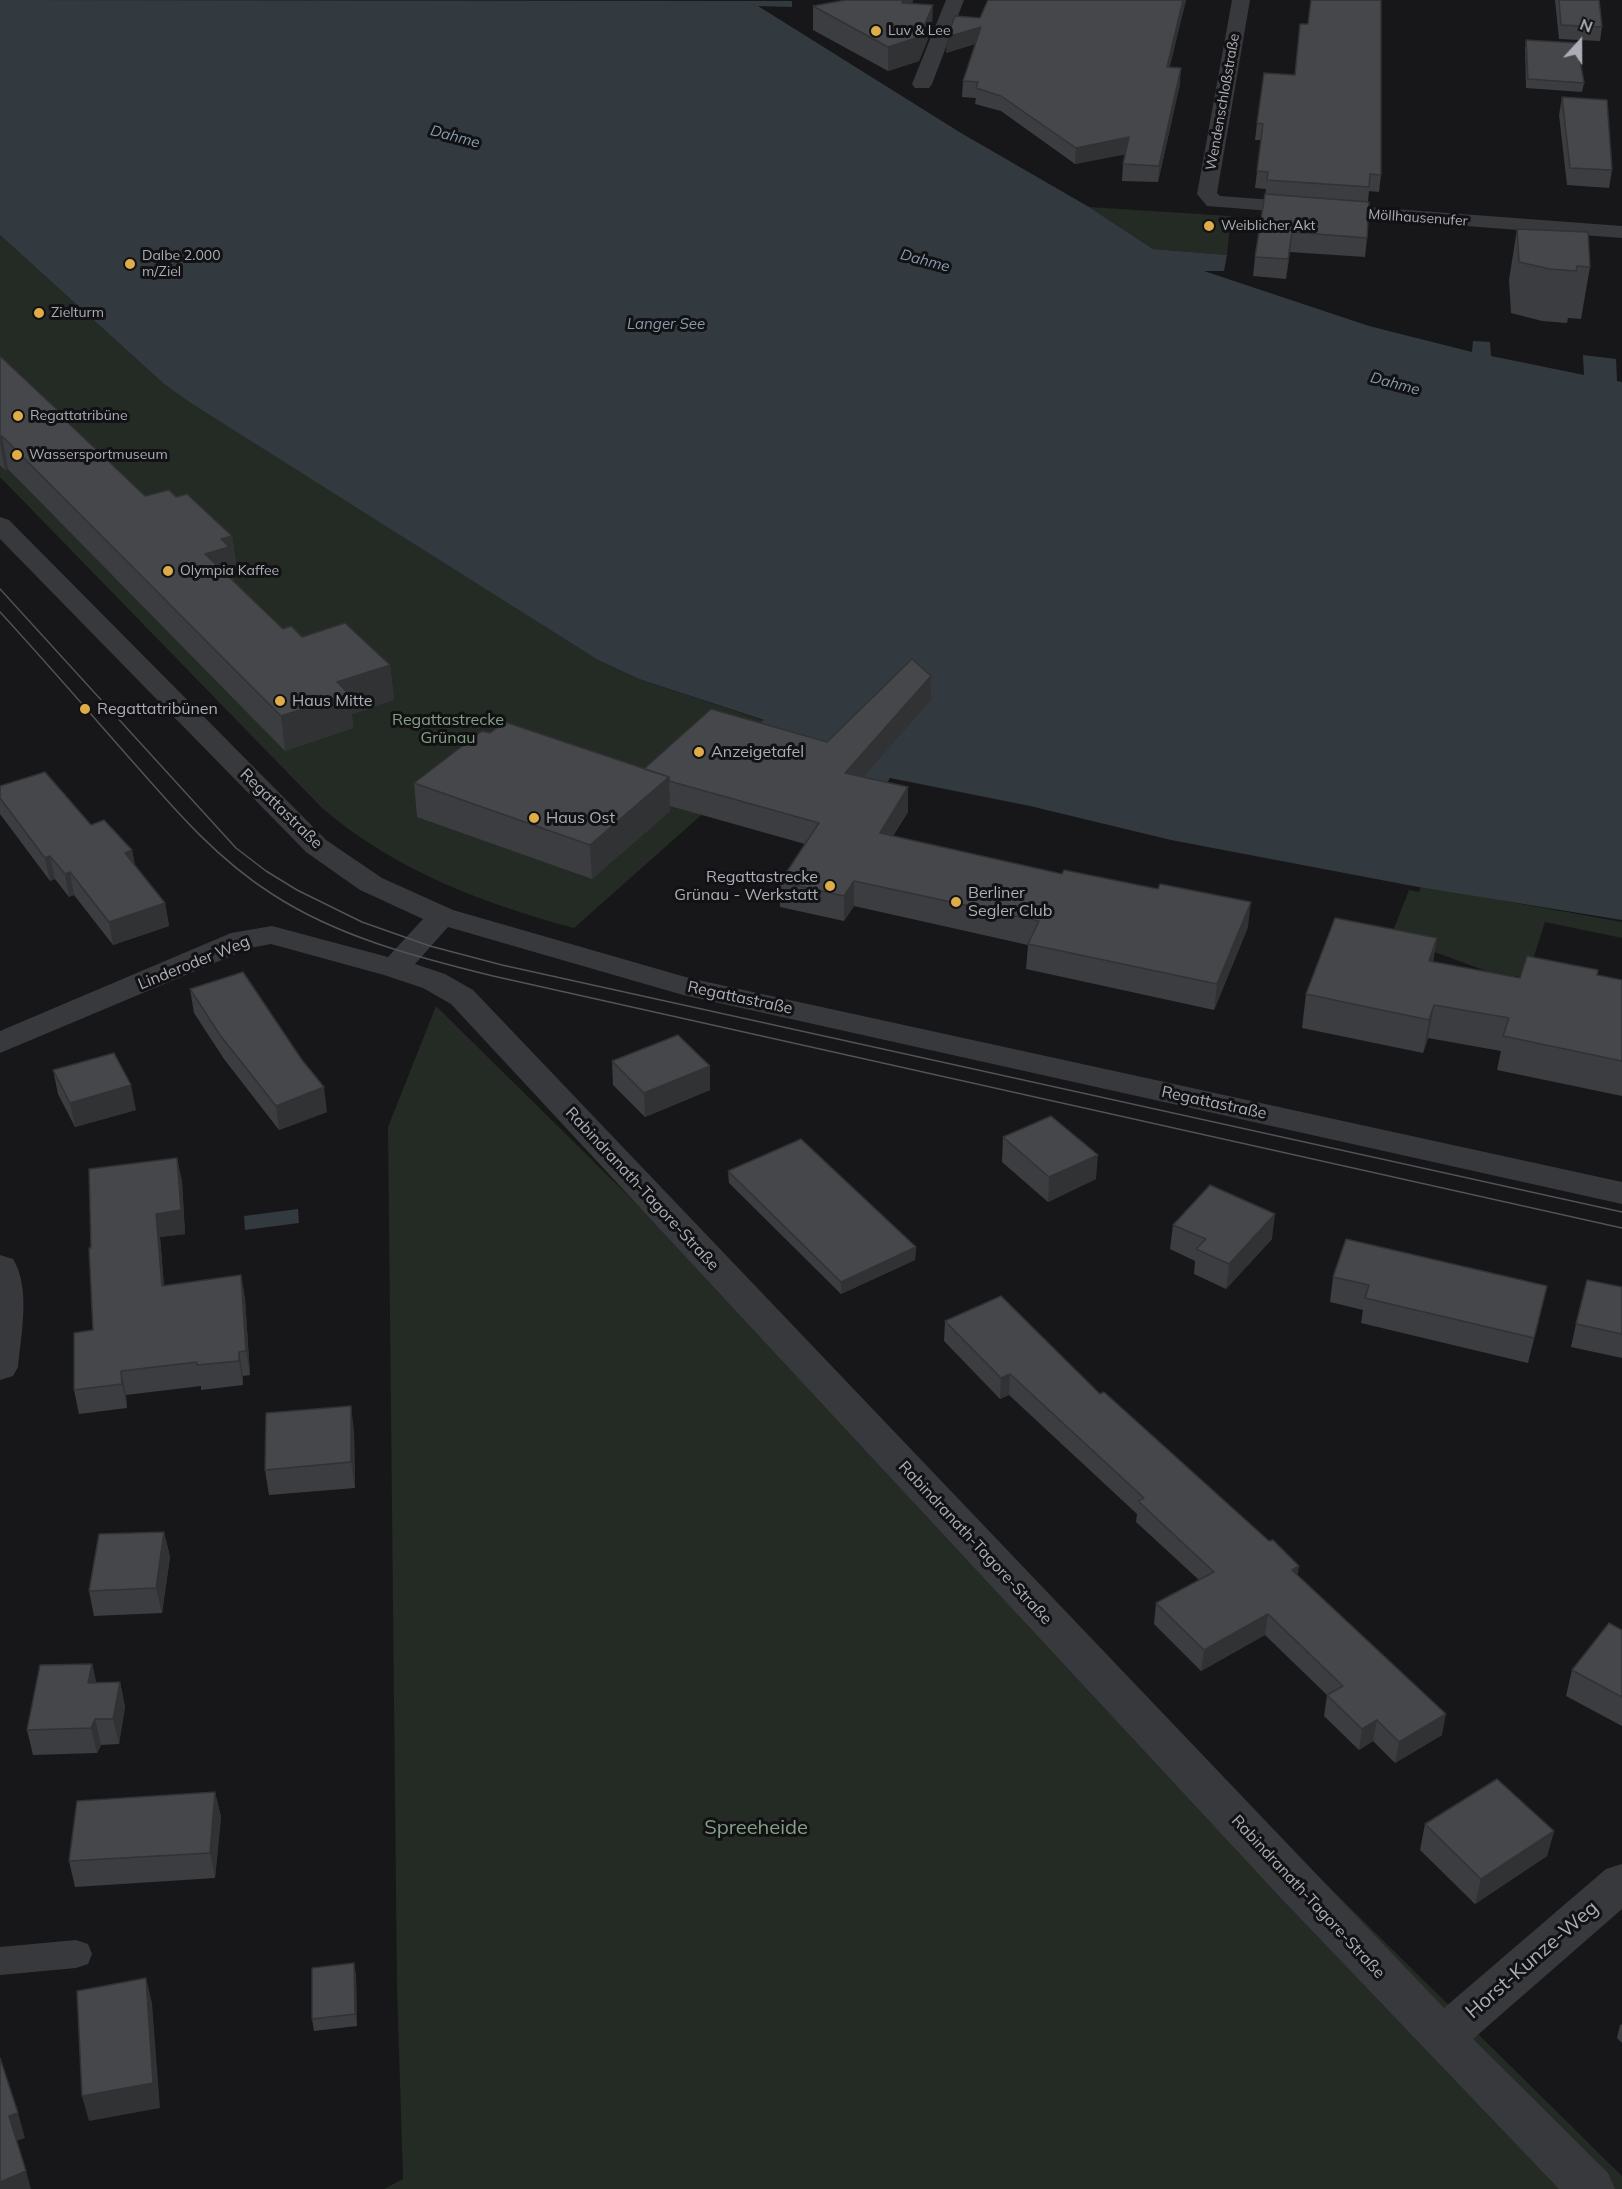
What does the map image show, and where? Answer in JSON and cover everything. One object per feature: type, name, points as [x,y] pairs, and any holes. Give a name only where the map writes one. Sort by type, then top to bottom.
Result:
[{"type":"street","points":[[922,84],[955,0]]},
{"type":"street","name":"Wendenschloßstraße","points":[[1214,202],[1207,194],[1241,0]]},
{"type":"street","name":"Möllhausenufer","points":[[1214,202],[1622,232]]},
{"type":"street","name":"Regattastraße","points":[[0,525],[316,846],[371,884],[442,916],[683,986],[1622,1193]]},
{"type":"street","points":[[395,968],[442,916]]},
{"type":"street","name":"Linderoder Weg","points":[[0,1043],[242,940],[272,935],[395,968]]},
{"type":"street","name":"Rabindranath-Tagore-Straße","points":[[395,968],[434,981],[462,997],[1442,2038],[1591,2189]]},
{"type":"street","points":[[0,1267],[5,1301],[0,1367]]},
{"type":"street","name":"Horst-Kunze-Weg","points":[[1442,2038],[1622,1882]]},
{"type":"lane","points":[[0,1961],[76,1954]]},
{"type":"green space","points":[[1089,207],[1231,216],[1227,255],[1153,249]]},
{"type":"green space","name":"Regattastrecke Grünau","points":[[0,235],[164,384],[598,660],[639,679],[765,721],[769,755],[574,928],[474,896],[379,850],[322,808],[0,477]]},
{"type":"green space","points":[[1421,886],[1622,922],[1622,938],[1545,922],[1527,978],[1489,972],[1391,936],[1409,890],[1419,892]]},
{"type":"green space","name":"Spreeheide","points":[[436,1006],[1622,2176],[1622,2189],[384,2189],[403,2179],[397,1988],[388,1127]]},
{"type":"water","name":"Langer See","points":[[0,0],[792,1],[792,7],[758,6],[961,133],[1089,207],[1153,249],[1227,255],[1224,271],[1204,271],[1369,326],[1472,352],[1473,341],[1490,342],[1491,356],[1584,375],[1583,355],[1616,359],[1617,381],[1622,382],[1622,920],[1413,886],[1171,840],[1030,806],[890,778],[885,786],[860,782],[864,776],[735,746],[764,720],[639,679],[598,660],[191,403],[164,384],[0,235]]},
{"type":"water","points":[[298,1209],[299,1223],[245,1230],[244,1216]]},
{"type":"building","points":[[846,0],[903,0],[902,3],[933,5],[919,37],[888,47],[813,6]]},
{"type":"building","points":[[988,0],[1183,0],[1167,67],[1181,68],[1159,166],[1123,164],[1129,137],[1076,148],[1001,96],[976,88],[978,82],[963,81],[981,27],[947,37],[955,16],[980,18]]},
{"type":"building","points":[[1311,0],[1381,0],[1381,175],[1370,174],[1369,187],[1267,180],[1268,172],[1257,171],[1263,124],[1257,123],[1264,73],[1295,75],[1300,24],[1308,24]]},
{"type":"building","points":[[1559,0],[1599,0],[1602,27],[1561,25]]},
{"type":"building","points":[[1526,40],[1577,43],[1584,83],[1528,79]]},
{"type":"building","points":[[1562,97],[1607,100],[1612,170],[1570,168]]},
{"type":"building","points":[[1265,194],[1369,202],[1367,238],[1292,232],[1288,259],[1255,257]]},
{"type":"building","points":[[1517,229],[1588,232],[1590,267],[1577,266],[1576,271],[1550,269],[1519,262]]},
{"type":"building","points":[[0,356],[145,496],[169,490],[176,497],[187,494],[232,536],[221,539],[229,547],[205,554],[283,629],[291,626],[302,637],[345,623],[390,665],[337,682],[349,694],[281,716],[2,436],[0,437]]},
{"type":"building","points":[[912,659],[931,676],[845,773],[908,787],[880,833],[1062,874],[1064,870],[1158,889],[1160,884],[1251,902],[1217,984],[1028,944],[1039,921],[854,881],[844,896],[780,882],[819,823],[669,781],[669,777],[644,769],[711,709],[827,742]]},
{"type":"building","points":[[505,722],[669,777],[590,845],[414,783],[482,731],[490,733]]},
{"type":"building","points":[[45,772],[91,825],[104,820],[132,850],[125,853],[165,903],[109,922],[70,872],[65,874],[50,856],[45,858],[0,798],[0,786]]},
{"type":"building","points":[[1335,918],[1437,938],[1429,961],[1520,978],[1527,956],[1598,970],[1597,975],[1622,980],[1622,1061],[1503,1036],[1509,1018],[1434,1005],[1429,1020],[1306,994]]},
{"type":"building","points":[[243,972],[302,1060],[324,1087],[276,1106],[220,1035],[190,989]]},
{"type":"building","points":[[678,1035],[710,1066],[644,1093],[612,1061]]},
{"type":"building","points":[[114,1053],[131,1085],[70,1103],[53,1070]]},
{"type":"building","points":[[1051,1116],[1098,1155],[1049,1177],[1003,1137]]},
{"type":"building","points":[[801,1139],[916,1247],[841,1282],[728,1171]]},
{"type":"building","points":[[177,1158],[181,1210],[156,1214],[162,1286],[241,1275],[246,1351],[239,1352],[239,1361],[197,1365],[197,1362],[121,1371],[122,1384],[74,1390],[74,1333],[93,1330],[89,1248],[91,1248],[89,1169]]},
{"type":"building","points":[[1210,1185],[1275,1214],[1229,1264],[1196,1249],[1206,1239],[1173,1225]]},
{"type":"building","points":[[1346,1239],[1547,1286],[1534,1338],[1365,1298],[1369,1285],[1333,1277]]},
{"type":"building","points":[[1587,1280],[1622,1287],[1622,1334],[1576,1324]]},
{"type":"building","points":[[1001,1296],[1100,1394],[1104,1392],[1269,1541],[1273,1540],[1299,1566],[1292,1570],[1446,1714],[1399,1742],[1377,1720],[1362,1729],[1327,1695],[1343,1686],[1268,1614],[1204,1650],[1156,1603],[1214,1572],[1138,1501],[1144,1498],[1010,1374],[1001,1378],[945,1321]]},
{"type":"building","points":[[351,1406],[351,1462],[265,1470],[266,1413]]},
{"type":"building","points":[[164,1532],[156,1588],[89,1591],[99,1534]]},
{"type":"building","points":[[1609,1623],[1622,1630],[1622,1697],[1572,1670]]},
{"type":"building","points":[[92,1664],[88,1683],[120,1682],[113,1719],[95,1719],[91,1728],[27,1730],[40,1665]]},
{"type":"building","points":[[1497,1779],[1554,1831],[1481,1879],[1425,1824]]},
{"type":"building","points":[[215,1792],[210,1853],[69,1861],[77,1801]]},
{"type":"building","points":[[354,1963],[355,2014],[312,2019],[312,1968]]},
{"type":"building","points":[[146,1978],[153,2083],[82,2096],[77,1991]]},
{"type":"building","points":[[0,2058],[18,2113],[9,2116],[26,2171],[0,2182]]},
{"type":"tram line","points":[[0,589],[236,848],[266,871],[297,890],[362,922],[430,946],[502,965],[1622,1212]]},
{"type":"tram line","points":[[0,612],[165,798],[215,850],[272,894],[297,909],[351,934],[407,953],[493,976],[1622,1228]]},
{"type":"place","name":"Luv & Lee","points":[[876,31]]},
{"type":"place","name":"Weiblicher Akt","points":[[1209,226]]},
{"type":"place","name":"Dalbe 2.000 m/Ziel","points":[[130,264]]},
{"type":"place","name":"Zielturm","points":[[39,313]]},
{"type":"place","name":"Regattatribüne","points":[[18,416]]},
{"type":"place","name":"Wassersportmuseum","points":[[17,455]]},
{"type":"place","name":"Olympia Kaffee","points":[[168,571]]},
{"type":"place","name":"Haus Mitte","points":[[280,701]]},
{"type":"place","name":"Regattatribünen","points":[[85,709]]},
{"type":"place","name":"Anzeigetafel","points":[[699,752]]},
{"type":"place","name":"Haus Ost","points":[[534,818]]},
{"type":"place","name":"Regattastrecke Grünau - Werkstatt","points":[[830,886]]},
{"type":"place","name":"Berliner Segler Club","points":[[956,902]]},
{"type":"water label","name":"Dahme","points":[[455,137]]},
{"type":"water label","name":"Dahme","points":[[925,261]]},
{"type":"water label","name":"Dahme","points":[[1395,384]]}]
